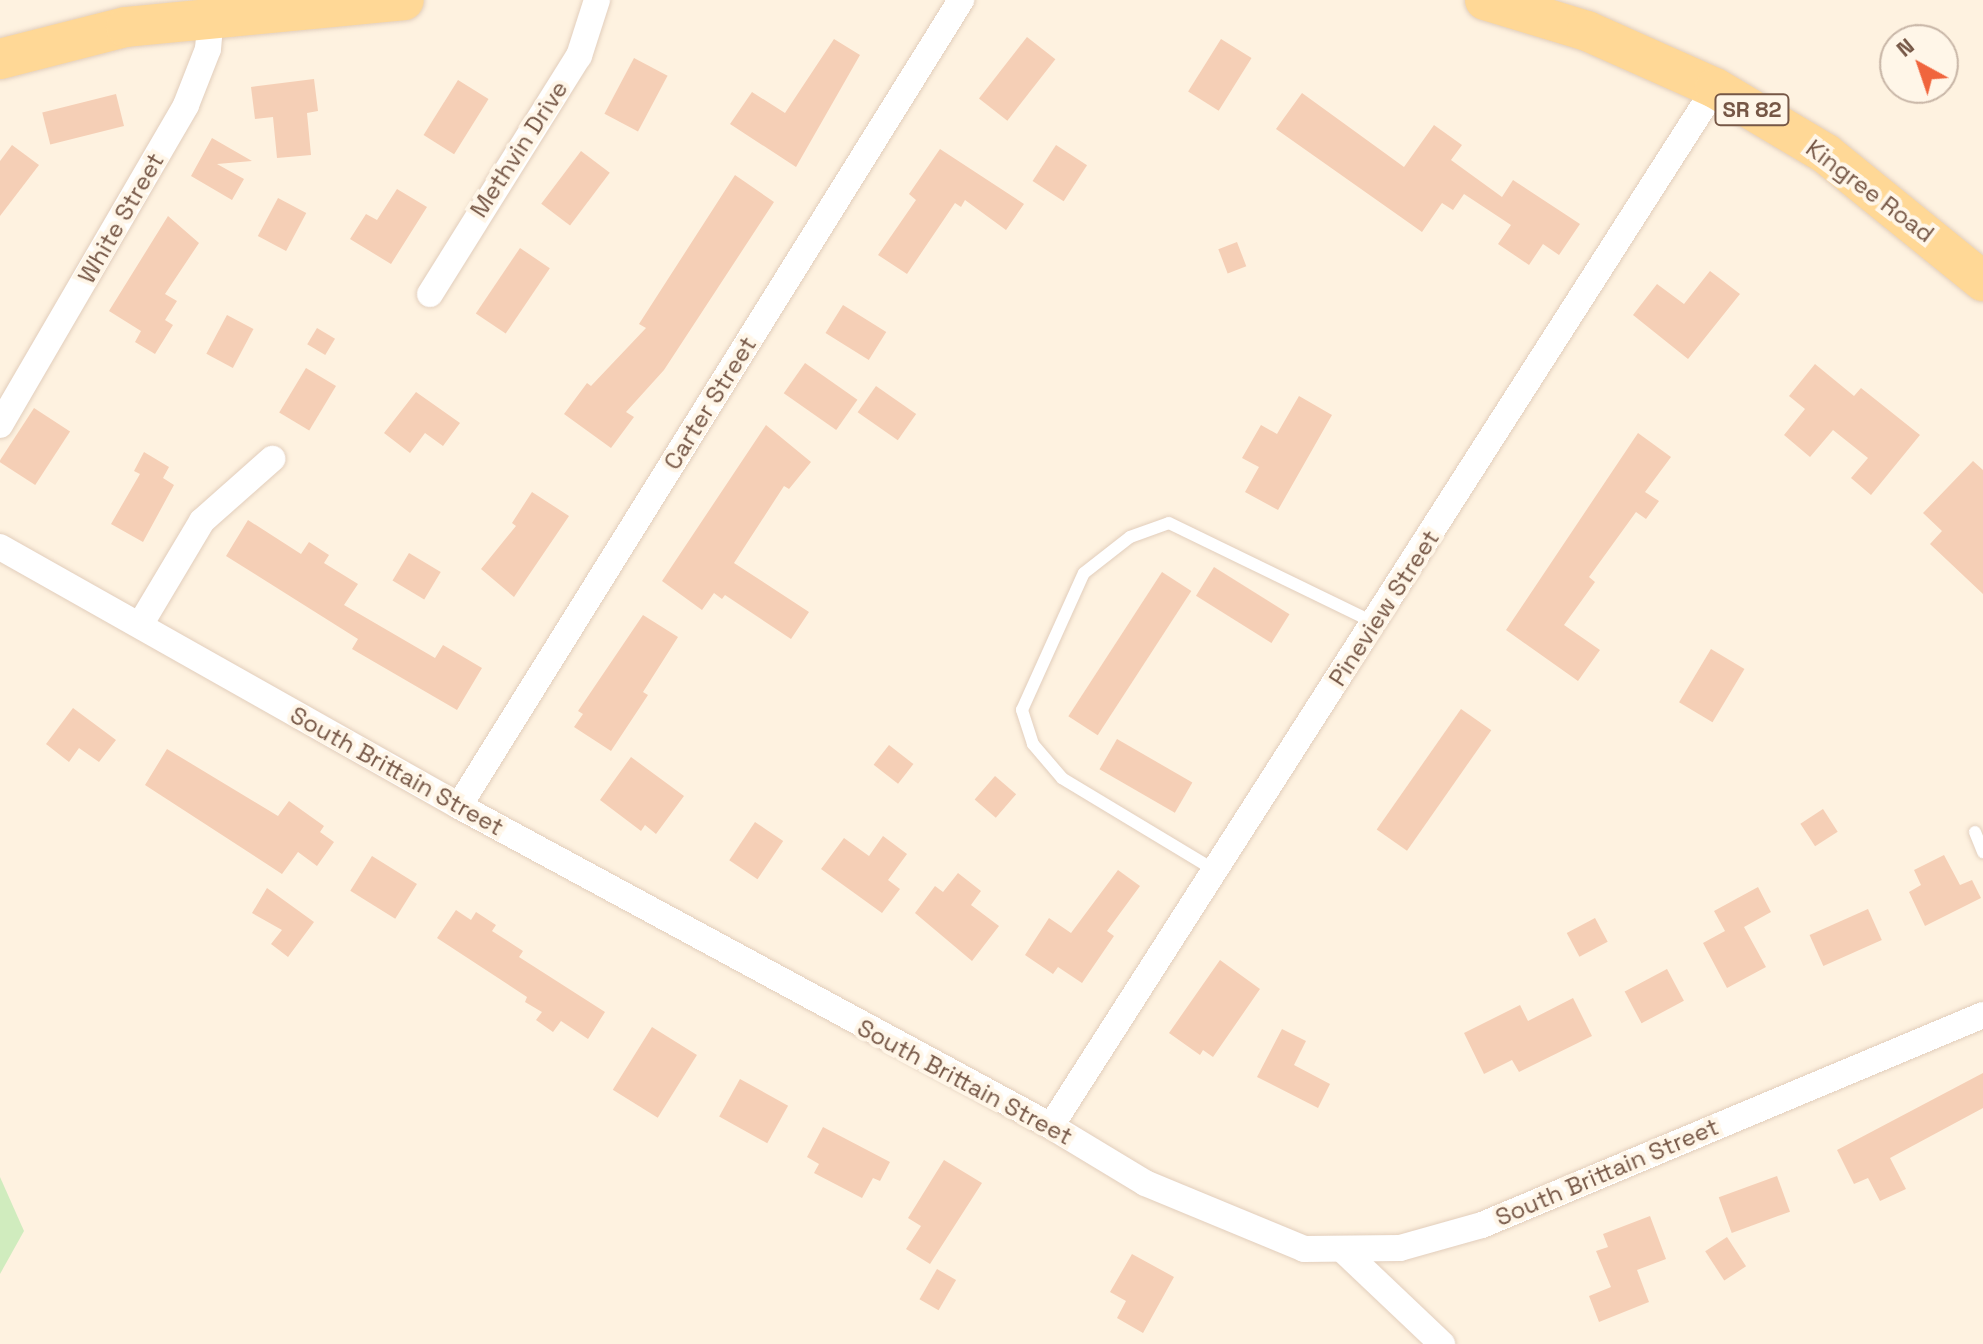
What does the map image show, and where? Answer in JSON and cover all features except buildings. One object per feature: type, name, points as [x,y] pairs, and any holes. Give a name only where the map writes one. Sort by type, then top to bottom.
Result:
[{"type":"main road","points":[[0,59],[211,8],[404,0]]},
{"type":"main road","name":"Kingree Road","points":[[1485,0],[1587,31],[1715,88],[1826,154],[1977,268]]},
{"type":"street","name":"Methvin Drive","points":[[430,294],[579,56],[597,0]]},
{"type":"street","name":"Carter Street","points":[[459,806],[961,0]]},
{"type":"street","name":"White Street","points":[[0,425],[186,105],[208,49],[211,8]]},
{"type":"street","name":"Pineview Street","points":[[1051,1126],[1715,88]]},
{"type":"street","points":[[140,625],[202,521],[272,459]]},
{"type":"street","name":"South Brittain Street","points":[[0,547],[459,806],[1051,1126],[1145,1183],[1304,1249],[1345,1252],[1400,1248],[1482,1225],[1983,1015]]},
{"type":"street","points":[[1345,1252],[1442,1344]]},
{"type":"lane","points":[[1216,871],[1062,778],[1033,744],[1022,710],[1084,573],[1130,537],[1169,523],[1375,623]]},
{"type":"lane","points":[[1975,832],[1983,852]]},
{"type":"green space","points":[[0,1177],[24,1231],[0,1274]]}]
